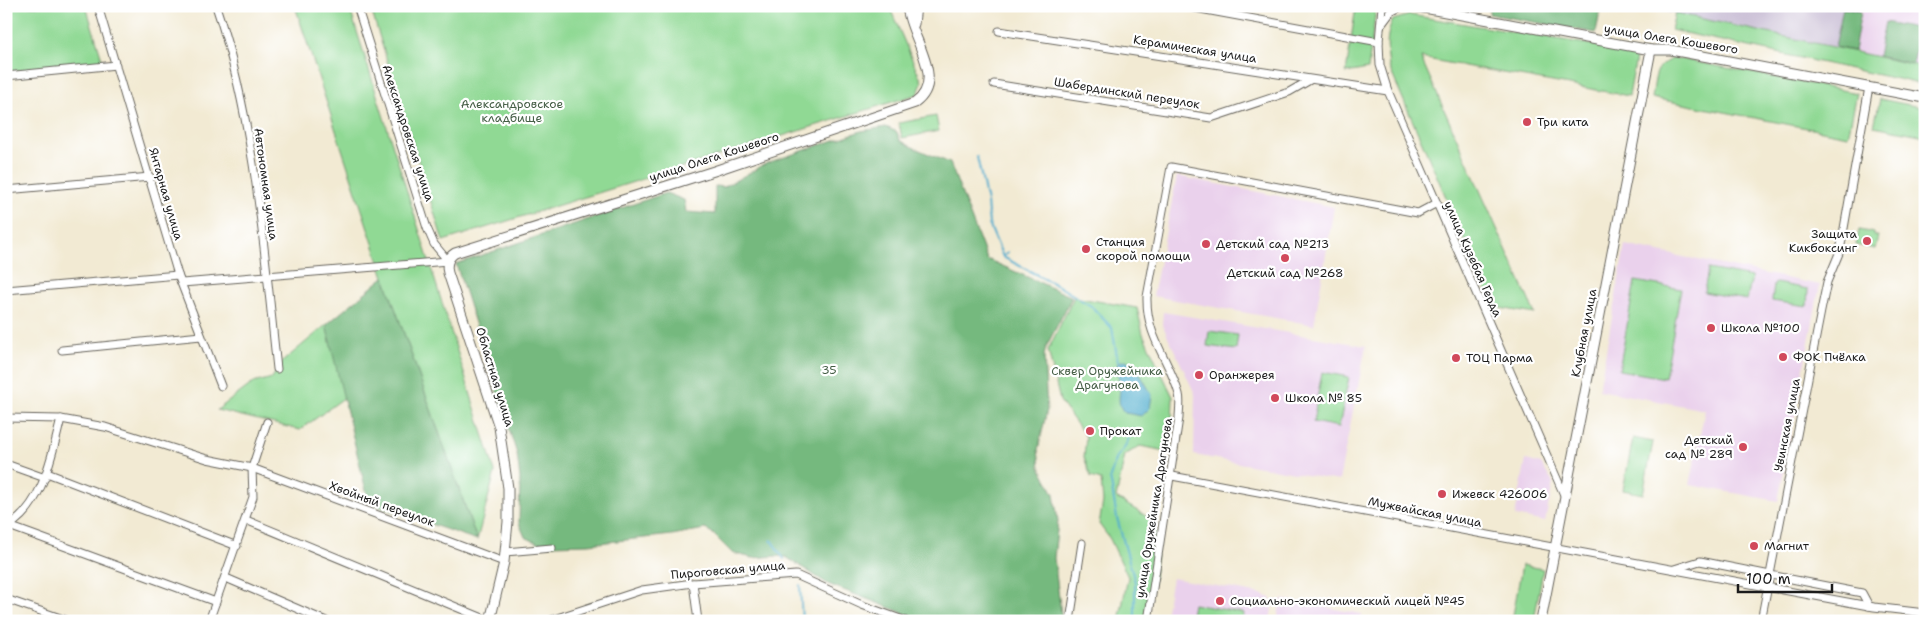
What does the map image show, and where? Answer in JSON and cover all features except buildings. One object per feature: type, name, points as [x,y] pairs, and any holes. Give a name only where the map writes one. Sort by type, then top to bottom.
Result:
[{"type":"main road","name":"улица Олега Кошевого","points":[[448,261],[455,253],[714,171],[914,103],[924,94],[929,80],[907,6]]},
{"type":"main road","name":"улица Олега Кошевого","points":[[914,31],[916,6]]},
{"type":"main road","name":"улица Олега Кошевого","points":[[1413,6],[1652,50],[1670,50],[1925,98]]},
{"type":"main road","name":"Клубная улица","points":[[1542,621],[1652,50]]},
{"type":"main road","name":"Областная улица","points":[[448,261],[448,273],[498,427],[508,488],[504,562],[490,621]]},
{"type":"street","name":"Янтарная улица","points":[[98,6],[178,275],[221,386]]},
{"type":"street","name":"Автономная улица","points":[[216,6],[225,34],[252,145],[277,369]]},
{"type":"street","name":"Александровская улица","points":[[357,6],[426,228],[434,244],[448,261]]},
{"type":"street","points":[[1184,6],[1379,42]]},
{"type":"street","name":"улица Кузебая Герда","points":[[1382,6],[1379,42],[1380,66],[1388,91],[1565,498]]},
{"type":"street","points":[[1382,24],[1391,12],[1402,6]]},
{"type":"street","name":"Керамическая улица","points":[[999,31],[1388,91]]},
{"type":"street","points":[[6,76],[116,65]]},
{"type":"street","name":"Шабердинский переулок","points":[[994,84],[1211,118],[1289,92],[1310,80]]},
{"type":"street","name":"Увинская улица","points":[[1762,621],[1772,575],[1790,466],[1827,282],[1840,251],[1869,87]]},
{"type":"street","name":"улица Оружейника Драгунова","points":[[1148,621],[1172,476],[1179,418],[1179,395],[1146,316],[1147,297],[1171,167],[1418,213],[1437,203]]},
{"type":"street","points":[[6,190],[150,177]]},
{"type":"street","points":[[182,283],[448,261]]},
{"type":"street","points":[[6,290],[178,275]]},
{"type":"street","points":[[62,350],[201,336]]},
{"type":"street","name":"Хвойный переулок","points":[[6,418],[61,420],[105,427],[207,459],[252,468],[504,562]]},
{"type":"street","points":[[8,526],[22,517],[46,476],[61,420]]},
{"type":"street","points":[[209,621],[226,578],[253,497],[252,468],[267,422]]},
{"type":"street","points":[[6,464],[46,476],[237,546]]},
{"type":"street","name":"Мужвайская улица","points":[[1172,476],[1769,588],[1869,606],[1925,613]]},
{"type":"street","points":[[246,520],[490,621]]},
{"type":"street","points":[[8,526],[216,602]]},
{"type":"street","points":[[1070,621],[1082,543]]},
{"type":"street","points":[[505,552],[552,548]]},
{"type":"street","name":"Мужвайская улица","points":[[1673,570],[1700,561],[1862,593],[1869,606]]},
{"type":"street","name":"Пироговская улица","points":[[548,621],[642,590],[692,583],[796,575],[862,605],[906,621]]},
{"type":"street","points":[[226,578],[326,621]]},
{"type":"street","points":[[692,583],[698,621]]},
{"type":"street","points":[[6,599],[69,621]]},
{"type":"shaded area","points":[[1637,6],[1863,6],[1861,12],[1843,9],[1835,47]]},
{"type":"shaded area","points":[[1863,6],[1925,6],[1925,67],[1854,51]]},
{"type":"shaded area","points":[[1177,176],[1334,207],[1314,325],[1153,296]]},
{"type":"shaded area","name":"Школа №100","points":[[1625,245],[1820,285],[1778,501],[1690,485],[1705,410],[1599,390]]},
{"type":"shaded area","name":"Школа № 85","points":[[1163,312],[1366,346],[1339,481],[1194,455],[1195,394],[1162,324]]},
{"type":"shaded area","points":[[1526,460],[1541,464],[1553,483],[1545,522],[1515,516]]},
{"type":"shaded area","name":"Социально-экономический лицей №45","points":[[1172,578],[1261,594],[1270,598],[1273,603],[1270,621],[1164,621]]},
{"type":"shaded area","points":[[1281,599],[1362,614],[1361,621],[1277,621]]},
{"type":"green space","points":[[6,6],[86,6],[103,62],[6,72]]},
{"type":"green space","points":[[295,6],[349,6],[495,472],[477,540],[384,277]]},
{"type":"green space","name":"Александровское кладбище","points":[[370,6],[889,6],[922,82],[918,94],[443,241]]},
{"type":"green space","points":[[1356,6],[1374,6],[1376,9],[1368,69],[1346,73]]},
{"type":"green space","points":[[1490,6],[1601,6],[1596,33],[1489,14]]},
{"type":"green space","points":[[1843,8],[1861,12],[1854,51],[1835,47]]},
{"type":"green space","points":[[1675,13],[1925,67],[1925,85],[1671,30]]},
{"type":"green space","points":[[1410,15],[1630,51],[1636,58],[1629,96],[1421,58],[1535,314],[1494,307],[1389,67],[1387,43],[1390,26],[1393,20]]},
{"type":"green space","points":[[1885,22],[1921,29],[1913,64],[1878,56]]},
{"type":"green space","points":[[1675,58],[1857,93],[1848,136],[1652,98],[1655,78],[1659,68]]},
{"type":"green space","points":[[1880,99],[1925,108],[1925,136],[1874,126]]},
{"type":"green space","points":[[936,116],[939,131],[902,138],[899,123]]},
{"type":"green space","name":"35","points":[[886,127],[897,132],[900,140],[910,146],[950,163],[987,259],[1072,297],[1046,347],[1044,356],[1047,410],[1038,450],[1040,467],[1054,494],[1058,521],[1054,558],[1062,621],[924,621],[828,584],[786,557],[753,558],[732,553],[711,532],[705,529],[672,535],[589,544],[540,544],[525,537],[519,523],[520,478],[517,454],[456,264],[666,193],[684,200],[686,212],[715,214],[715,186],[724,187],[767,163],[861,131]]},
{"type":"green space","name":"Защита Кикбоксинг","points":[[1859,230],[1874,233],[1874,236],[1878,236],[1875,249],[1856,245]]},
{"type":"green space","points":[[1708,269],[1752,277],[1747,300],[1704,292]]},
{"type":"green space","points":[[384,277],[477,540],[369,503],[326,325]]},
{"type":"green space","points":[[1635,281],[1681,289],[1665,378],[1619,370]]},
{"type":"green space","points":[[1774,284],[1808,289],[1807,306],[1772,301]]},
{"type":"green space","name":"Сквер Оружейника Драгунова","points":[[1074,297],[1137,308],[1143,334],[1173,397],[1171,452],[1140,446],[1125,455],[1116,498],[1151,519],[1158,538],[1154,578],[1144,621],[1119,621],[1128,577],[1110,539],[1099,524],[1103,502],[1101,480],[1091,477],[1084,457],[1086,437],[1060,401],[1048,350]]},
{"type":"green space","points":[[326,325],[345,397],[300,430],[217,410],[253,383],[272,378],[282,362]]},
{"type":"green space","points":[[1209,331],[1238,335],[1236,350],[1207,346]]},
{"type":"green space","points":[[1322,372],[1349,377],[1339,427],[1313,422]]},
{"type":"green space","points":[[1633,438],[1653,442],[1643,494],[1623,490]]},
{"type":"green space","points":[[1522,565],[1543,569],[1534,621],[1512,621]]},
{"type":"green space","points":[[1193,604],[1244,613],[1243,621],[1190,621]]},
{"type":"water","points":[[1126,360],[1136,367],[1152,395],[1150,408],[1142,416],[1125,413],[1119,403],[1120,386],[1117,365],[1118,362]]},
{"type":"waterway","points":[[977,157],[987,202],[989,224],[1003,257],[1060,287],[1091,306],[1112,328],[1118,362]]},
{"type":"waterway","points":[[1003,257],[1008,252]]},
{"type":"waterway","points":[[1133,428],[1125,447],[1117,457],[1110,477],[1117,518],[1135,582],[1135,621]]},
{"type":"waterway","points":[[771,540],[784,559]]},
{"type":"waterway","points":[[800,585],[802,621]]},
{"type":"place","name":"Три кита","points":[[1527,122]]},
{"type":"place","name":"Защита Кикбоксинг","points":[[1867,241]]},
{"type":"place","name":"Детский сад №213","points":[[1206,244]]},
{"type":"place","name":"Станция скорой помощи","points":[[1086,249]]},
{"type":"place","name":"Детский сад №268","points":[[1285,258]]},
{"type":"place","name":"Школа №100","points":[[1711,328]]},
{"type":"place","name":"ФОК Пчёлка","points":[[1783,357]]},
{"type":"place","name":"ТОЦ Парма","points":[[1456,358]]},
{"type":"place","name":"Оранжерея","points":[[1199,375]]},
{"type":"place","name":"Школа № 85","points":[[1275,398]]},
{"type":"place","name":"Прокат","points":[[1090,431]]},
{"type":"place","name":"Детский сад № 289","points":[[1743,447]]},
{"type":"place","name":"Ижевск 426006","points":[[1442,494]]},
{"type":"place","name":"Магнит","points":[[1754,546]]},
{"type":"place","name":"Социально-экономический лицей №45","points":[[1220,601]]}]
